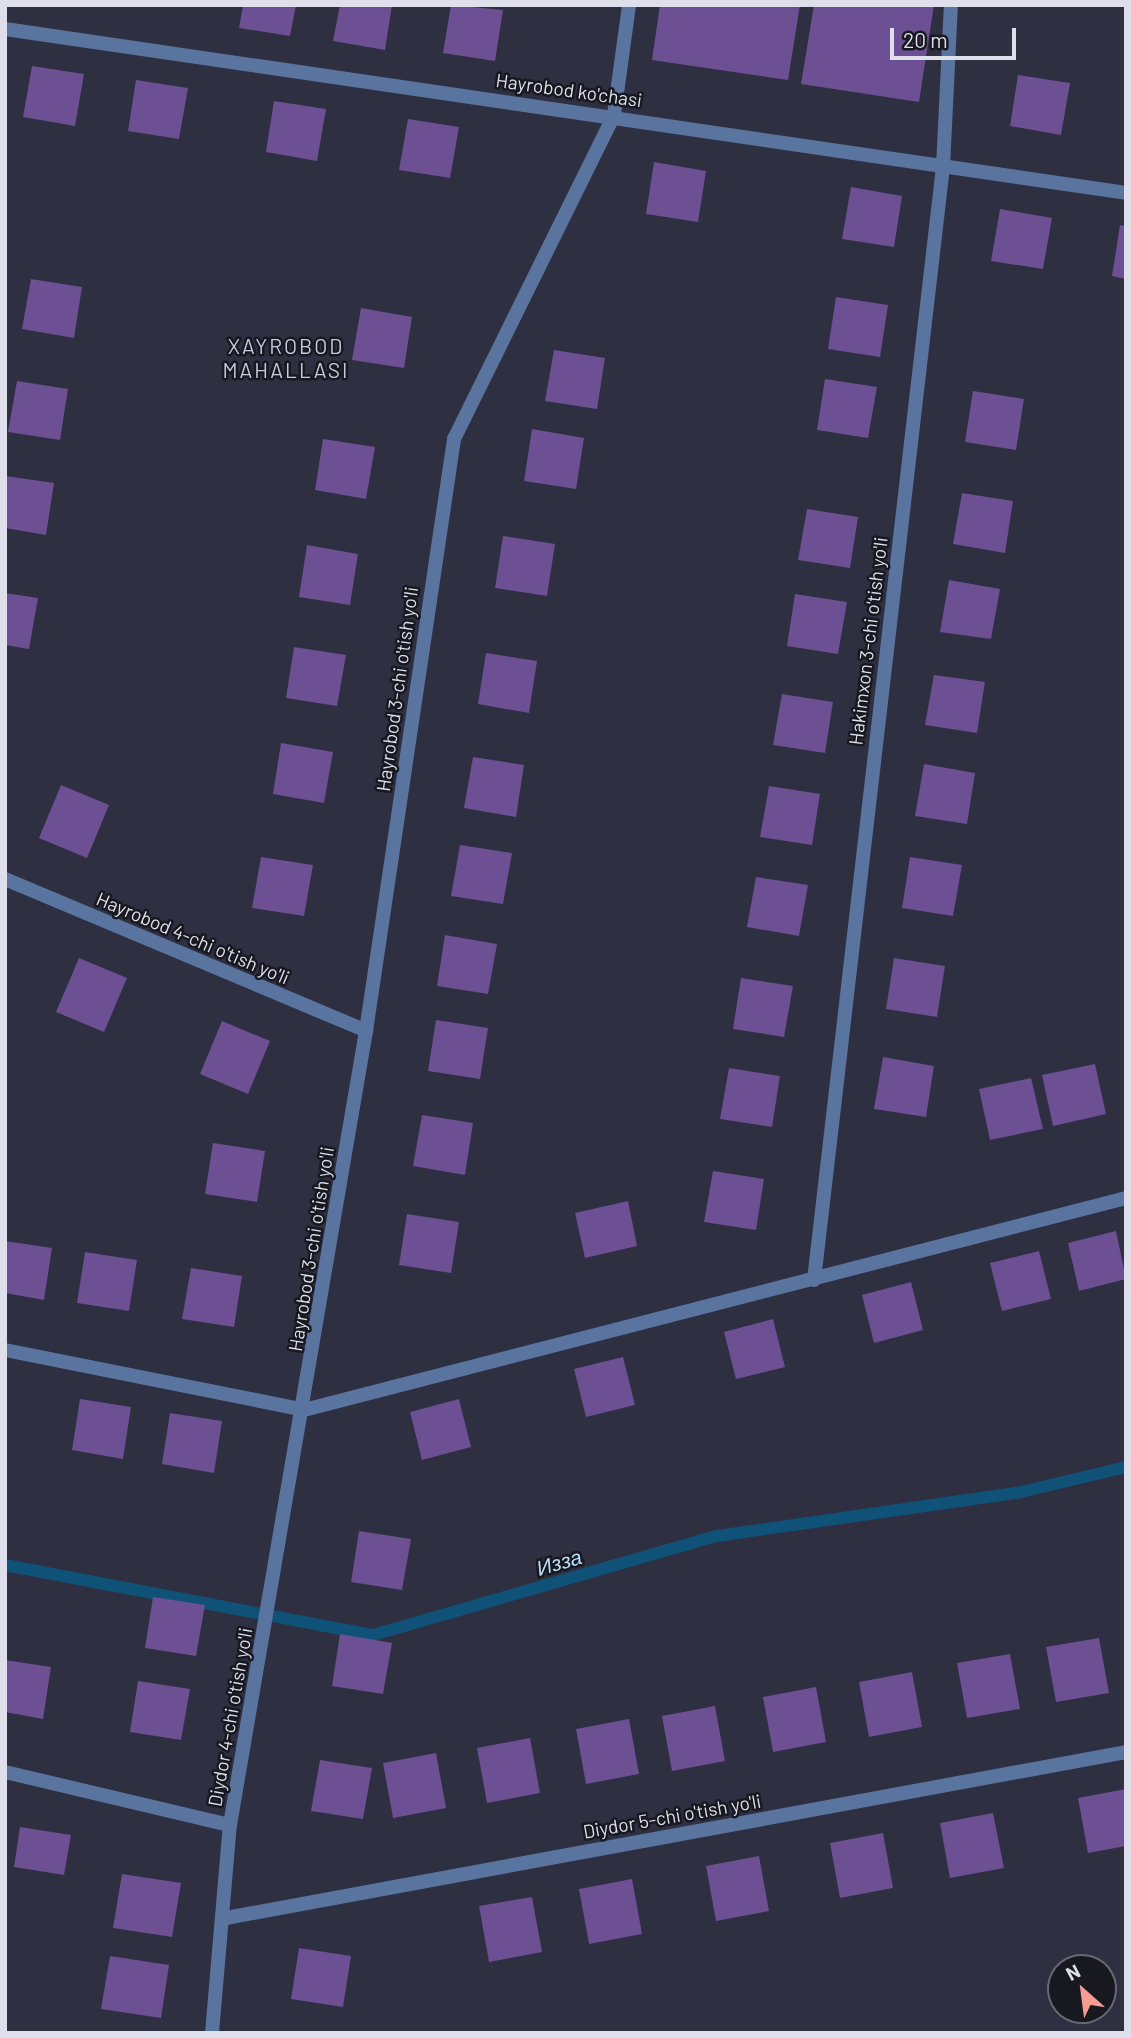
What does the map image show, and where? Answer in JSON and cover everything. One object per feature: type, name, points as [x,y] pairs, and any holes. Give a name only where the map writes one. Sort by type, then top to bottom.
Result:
[{"type":"street","name":"Hayrobod 3-chi o'tish yo'li","points":[[304,1410],[366,1031],[454,439],[614,115],[629,5]]},
{"type":"street","name":"Hakimxon 3-chi o'tish yo'li","points":[[814,1280],[943,167],[951,5]]},
{"type":"street","name":"Hayrobod ko'chasi","points":[[5,29],[614,115],[1126,194]]},
{"type":"street","name":"Hayrobod 4-chi o'tish yo'li","points":[[5,879],[366,1031]]},
{"type":"street","points":[[5,1350],[304,1410],[1126,1198]]},
{"type":"street","name":"Diydor 4-chi o'tish yo'li","points":[[212,2033],[226,1918],[230,1825],[304,1410]]},
{"type":"street","name":"Diydor 5-chi o'tish yo'li","points":[[226,1918],[1126,1752]]},
{"type":"street","points":[[5,1772],[230,1825]]},
{"type":"building","points":[[243,5],[296,5],[290,36],[239,28]]},
{"type":"building","points":[[340,5],[392,5],[385,50],[333,41]]},
{"type":"building","points":[[451,5],[503,10],[495,61],[443,53]]},
{"type":"building","points":[[660,5],[800,5],[788,80],[652,60]]},
{"type":"building","points":[[814,5],[934,5],[919,102],[801,84]]},
{"type":"building","points":[[32,66],[84,74],[75,126],[23,117]]},
{"type":"building","points":[[1018,75],[1070,83],[1061,135],[1010,126]]},
{"type":"building","points":[[136,80],[188,88],[179,139],[128,131]]},
{"type":"building","points":[[274,101],[326,109],[317,161],[266,152]]},
{"type":"building","points":[[408,119],[459,127],[450,178],[399,170]]},
{"type":"building","points":[[654,162],[706,171],[698,222],[646,214]]},
{"type":"building","points":[[851,187],[902,196],[894,247],[842,239]]},
{"type":"building","points":[[1000,209],[1052,218],[1043,269],[991,261]]},
{"type":"building","points":[[1120,225],[1126,226],[1126,279],[1112,276]]},
{"type":"building","points":[[31,279],[82,287],[74,338],[22,329]]},
{"type":"building","points":[[836,297],[888,305],[880,357],[828,349]]},
{"type":"building","points":[[361,308],[412,317],[404,368],[352,360]]},
{"type":"building","points":[[554,350],[605,358],[597,409],[545,401]]},
{"type":"building","points":[[825,379],[877,387],[868,438],[817,430]]},
{"type":"building","points":[[17,381],[68,389],[60,440],[8,432]]},
{"type":"building","points":[[973,391],[1024,399],[1016,450],[965,442]]},
{"type":"building","points":[[532,429],[584,438],[576,489],[524,481]]},
{"type":"building","points":[[323,439],[375,447],[366,499],[315,490]]},
{"type":"building","points":[[5,476],[54,483],[46,535],[5,528]]},
{"type":"building","points":[[962,493],[1013,501],[1005,553],[953,544]]},
{"type":"building","points":[[807,509],[858,517],[850,568],[798,560]]},
{"type":"building","points":[[503,536],[555,544],[547,596],[495,588]]},
{"type":"building","points":[[307,545],[358,554],[350,605],[299,597]]},
{"type":"building","points":[[949,580],[1000,589],[991,639],[940,632]]},
{"type":"building","points":[[5,593],[38,598],[29,649],[5,645]]},
{"type":"building","points":[[795,594],[847,602],[838,654],[787,646]]},
{"type":"building","points":[[294,647],[346,655],[337,706],[286,698]]},
{"type":"building","points":[[486,653],[537,661],[529,713],[478,704]]},
{"type":"building","points":[[934,675],[985,682],[977,733],[925,725]]},
{"type":"building","points":[[782,694],[833,702],[825,753],[773,745]]},
{"type":"building","points":[[281,743],[333,752],[324,803],[273,794]]},
{"type":"building","points":[[473,757],[524,765],[516,817],[464,808]]},
{"type":"building","points":[[924,764],[975,773],[967,824],[915,816]]},
{"type":"building","points":[[61,785],[109,805],[87,858],[39,838]]},
{"type":"building","points":[[769,786],[820,794],[812,845],[760,837]]},
{"type":"building","points":[[460,845],[512,853],[503,904],[451,896]]},
{"type":"building","points":[[261,857],[313,865],[304,916],[252,908]]},
{"type":"building","points":[[910,857],[962,865],[953,916],[902,908]]},
{"type":"building","points":[[756,877],[808,885],[799,936],[747,927]]},
{"type":"building","points":[[445,935],[497,944],[488,994],[437,986]]},
{"type":"building","points":[[79,958],[127,978],[104,1032],[56,1012]]},
{"type":"building","points":[[894,958],[945,966],[937,1017],[886,1009]]},
{"type":"building","points":[[741,978],[793,986],[784,1037],[733,1029]]},
{"type":"building","points":[[436,1020],[488,1028],[480,1079],[428,1071]]},
{"type":"building","points":[[222,1021],[270,1041],[248,1094],[200,1074]]},
{"type":"building","points":[[883,1057],[934,1066],[926,1117],[874,1109]]},
{"type":"building","points":[[1095,1064],[1106,1114],[1053,1126],[1042,1075]]},
{"type":"building","points":[[729,1068],[780,1076],[772,1127],[720,1119]]},
{"type":"building","points":[[1031,1078],[1043,1129],[990,1140],[979,1089]]},
{"type":"building","points":[[422,1115],[473,1123],[465,1175],[413,1166]]},
{"type":"building","points":[[213,1143],[265,1151],[257,1202],[205,1194]]},
{"type":"building","points":[[713,1171],[764,1179],[756,1230],[704,1222]]},
{"type":"building","points":[[628,1201],[637,1246],[585,1258],[575,1213]]},
{"type":"building","points":[[407,1214],[459,1222],[451,1273],[399,1265]]},
{"type":"building","points":[[1116,1231],[1126,1279],[1079,1291],[1068,1243]]},
{"type":"building","points":[[5,1241],[52,1248],[44,1300],[5,1293]]},
{"type":"building","points":[[1039,1251],[1051,1299],[1002,1311],[990,1263]]},
{"type":"building","points":[[85,1252],[137,1260],[129,1311],[77,1303]]},
{"type":"building","points":[[191,1268],[242,1276],[234,1327],[182,1319]]},
{"type":"building","points":[[911,1282],[923,1330],[874,1343],[862,1295]]},
{"type":"building","points":[[773,1319],[785,1367],[736,1379],[724,1332]]},
{"type":"building","points":[[623,1357],[635,1405],[586,1417],[574,1369]]},
{"type":"building","points":[[80,1399],[131,1407],[123,1459],[72,1450]]},
{"type":"building","points":[[459,1399],[471,1447],[422,1460],[410,1412]]},
{"type":"building","points":[[170,1413],[222,1421],[214,1473],[162,1464]]},
{"type":"building","points":[[359,1531],[411,1539],[402,1590],[351,1582]]},
{"type":"building","points":[[153,1597],[205,1605],[196,1656],[145,1648]]},
{"type":"building","points":[[340,1634],[392,1643],[383,1694],[332,1686]]},
{"type":"building","points":[[1099,1638],[1109,1693],[1056,1702],[1046,1647]]},
{"type":"building","points":[[1010,1654],[1020,1709],[967,1718],[957,1663]]},
{"type":"building","points":[[5,1660],[51,1667],[43,1719],[5,1712]]},
{"type":"building","points":[[912,1672],[922,1727],[869,1737],[859,1682]]},
{"type":"building","points":[[138,1681],[190,1689],[181,1740],[130,1732]]},
{"type":"building","points":[[816,1687],[826,1742],[773,1752],[763,1697]]},
{"type":"building","points":[[715,1706],[725,1761],[672,1771],[662,1716]]},
{"type":"building","points":[[629,1719],[639,1774],[586,1784],[576,1729]]},
{"type":"building","points":[[530,1738],[540,1793],[487,1803],[477,1748]]},
{"type":"building","points":[[436,1753],[446,1808],[393,1818],[383,1763]]},
{"type":"building","points":[[320,1760],[372,1768],[363,1819],[311,1811]]},
{"type":"building","points":[[1126,1789],[1126,1846],[1088,1853],[1078,1798]]},
{"type":"building","points":[[993,1813],[1004,1868],[950,1878],[940,1823]]},
{"type":"building","points":[[20,1827],[71,1835],[64,1875],[14,1867]]},
{"type":"building","points":[[883,1833],[893,1888],[840,1898],[830,1843]]},
{"type":"building","points":[[759,1856],[769,1911],[716,1921],[706,1866]]},
{"type":"building","points":[[122,1874],[181,1883],[172,1937],[113,1928]]},
{"type":"building","points":[[632,1879],[642,1934],[589,1944],[579,1889]]},
{"type":"building","points":[[532,1897],[542,1952],[489,1962],[479,1906]]},
{"type":"building","points":[[299,1948],[351,1956],[343,2007],[291,1999]]},
{"type":"building","points":[[110,1956],[169,1965],[161,2018],[101,2009]]},
{"type":"waterway","name":"Изза","points":[[5,1565],[373,1635],[717,1536],[1021,1492],[1126,1467]]},
{"type":"district","name":"XAYROBOD MAHALLASI","points":[[286,358]]}]
